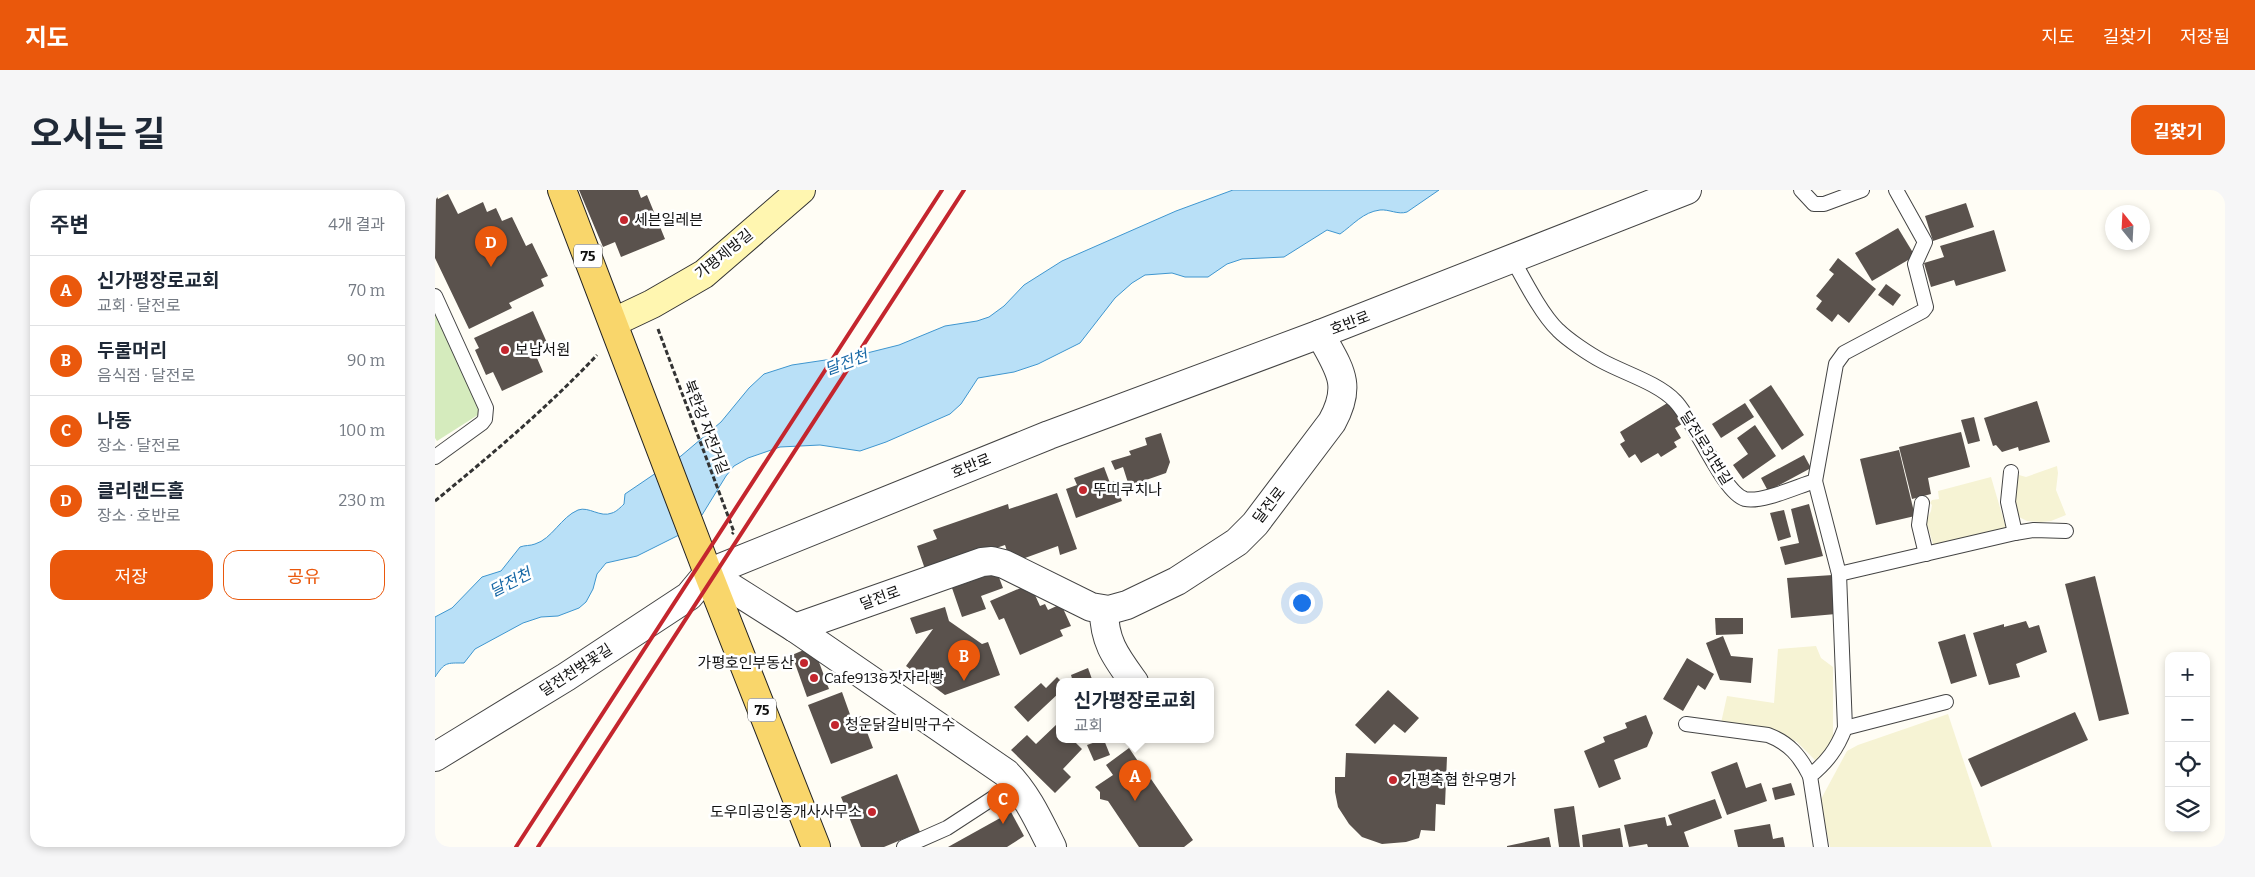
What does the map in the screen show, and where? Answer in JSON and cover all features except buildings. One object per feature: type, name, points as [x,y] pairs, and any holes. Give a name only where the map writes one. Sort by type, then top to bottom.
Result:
[{"type":"main road","name":"75","points":[[562,190],[708,572],[816,847]]},
{"type":"street","name":"가평제방길","points":[[618,333],[652,304],[704,274],[801,190]]},
{"type":"street","points":[[1513,260],[1687,190]]},
{"type":"street","name":"호반로","points":[[708,572],[1049,435],[1513,260]]},
{"type":"street","name":"달전로","points":[[795,628],[939,575],[981,562],[992,561],[1004,564],[1082,604],[1104,610],[1127,605],[1177,581],[1237,542],[1255,524],[1322,436],[1341,406],[1344,391],[1341,376],[1320,334]]},
{"type":"street","points":[[708,572],[795,628],[992,762],[1017,783],[1052,847]]},
{"type":"street","name":"달전천벚꽃길","points":[[435,757],[566,677],[689,596],[708,572]]},
{"type":"street","points":[[1104,610],[1106,634],[1111,649],[1131,678]]},
{"type":"lane","points":[[1801,190],[1814,204],[1824,204],[1862,190]]},
{"type":"lane","points":[[1810,776],[1825,764],[1834,751],[1845,728],[1839,574],[1815,481],[1835,364],[1844,353],[1923,311],[1926,307],[1915,264],[1925,242],[1896,190]]},
{"type":"lane","name":"달전로31번길","points":[[1513,260],[1529,289],[1558,330],[1600,360],[1659,389],[1675,401],[1690,421],[1728,486],[1735,493],[1744,499],[1755,499],[1815,481]]},
{"type":"lane","points":[[435,296],[486,408],[485,419],[482,423],[435,457]]},
{"type":"lane","points":[[2011,472],[2008,502],[2015,533]]},
{"type":"lane","points":[[1922,503],[1919,525],[1925,554]]},
{"type":"lane","points":[[1839,574],[2015,533],[2034,530],[2066,531]]},
{"type":"lane","points":[[1845,728],[1946,702]]},
{"type":"lane","points":[[1686,724],[1767,735],[1779,739],[1791,747],[1802,760],[1810,776],[1821,847]]},
{"type":"lane","points":[[904,847],[947,828],[1017,783]]},
{"type":"path","name":"북한강 자전거길","points":[[658,329],[734,532]]},
{"type":"path","points":[[435,501],[506,442],[573,380],[618,333]]},
{"type":"shaded area","points":[[2057,466],[2056,490],[2066,515],[2051,521],[2041,522],[2027,521],[2019,517],[2014,502],[2015,485],[2019,475],[2026,477]]},
{"type":"shaded area","points":[[1991,477],[2006,528],[1934,547],[1926,521],[1931,511],[1932,505],[1930,503],[1932,500],[1939,499],[1938,491]]},
{"type":"shaded area","points":[[1816,646],[1821,658],[1833,667],[1833,743],[1819,764],[1797,742],[1782,734],[1721,723],[1727,696],[1774,703],[1778,649]]},
{"type":"shaded area","points":[[1948,714],[1992,847],[1830,847],[1820,801],[1847,751],[1858,745]]},
{"type":"green space","points":[[435,310],[481,413],[437,441],[435,438]]},
{"type":"water","name":"달전천","points":[[1233,190],[1439,190],[1407,212],[1374,211],[1363,216],[1340,234],[1327,230],[1284,257],[1242,259],[1227,264],[1208,277],[1185,277],[1172,273],[1145,275],[1132,283],[1115,298],[1080,343],[1038,364],[1014,372],[978,378],[961,404],[950,414],[886,442],[860,451],[820,445],[780,447],[748,458],[734,466],[702,515],[679,535],[637,556],[606,563],[597,574],[593,589],[586,602],[579,608],[558,616],[541,617],[523,623],[475,649],[464,663],[447,664],[441,668],[435,677],[435,617],[452,608],[482,577],[501,571],[520,547],[533,545],[546,538],[572,513],[582,509],[603,514],[617,511],[624,504],[625,494],[681,456],[721,422],[749,388],[764,374],[792,365],[859,355],[899,345],[945,326],[977,321],[989,317],[1004,306],[1024,285],[1062,261],[1176,211]]},
{"type":"railway","points":[[516,847],[942,190]]},
{"type":"railway","points":[[538,847],[964,190]]},
{"type":"place","name":"세븐일레븐","points":[[624,220]]},
{"type":"place","name":"클리랜드홀","points":[[491,267]]},
{"type":"place","name":"보납서원","points":[[505,350]]},
{"type":"place","name":"뚜띠쿠치나","points":[[1083,490]]},
{"type":"place","name":"가평호인부동산","points":[[804,663]]},
{"type":"place","name":"Cafe913&잣자라빵","points":[[814,678]]},
{"type":"place","name":"두물머리","points":[[964,681]]},
{"type":"place","name":"청운닭갈비막구수","points":[[835,725]]},
{"type":"place","name":"가평축협 한우명가","points":[[1393,780]]},
{"type":"place","name":"신가평장로교회","points":[[1135,801]]},
{"type":"place","name":"도우미공인중개사사무소","points":[[872,812]]},
{"type":"place","name":"나동","points":[[1003,824]]}]
